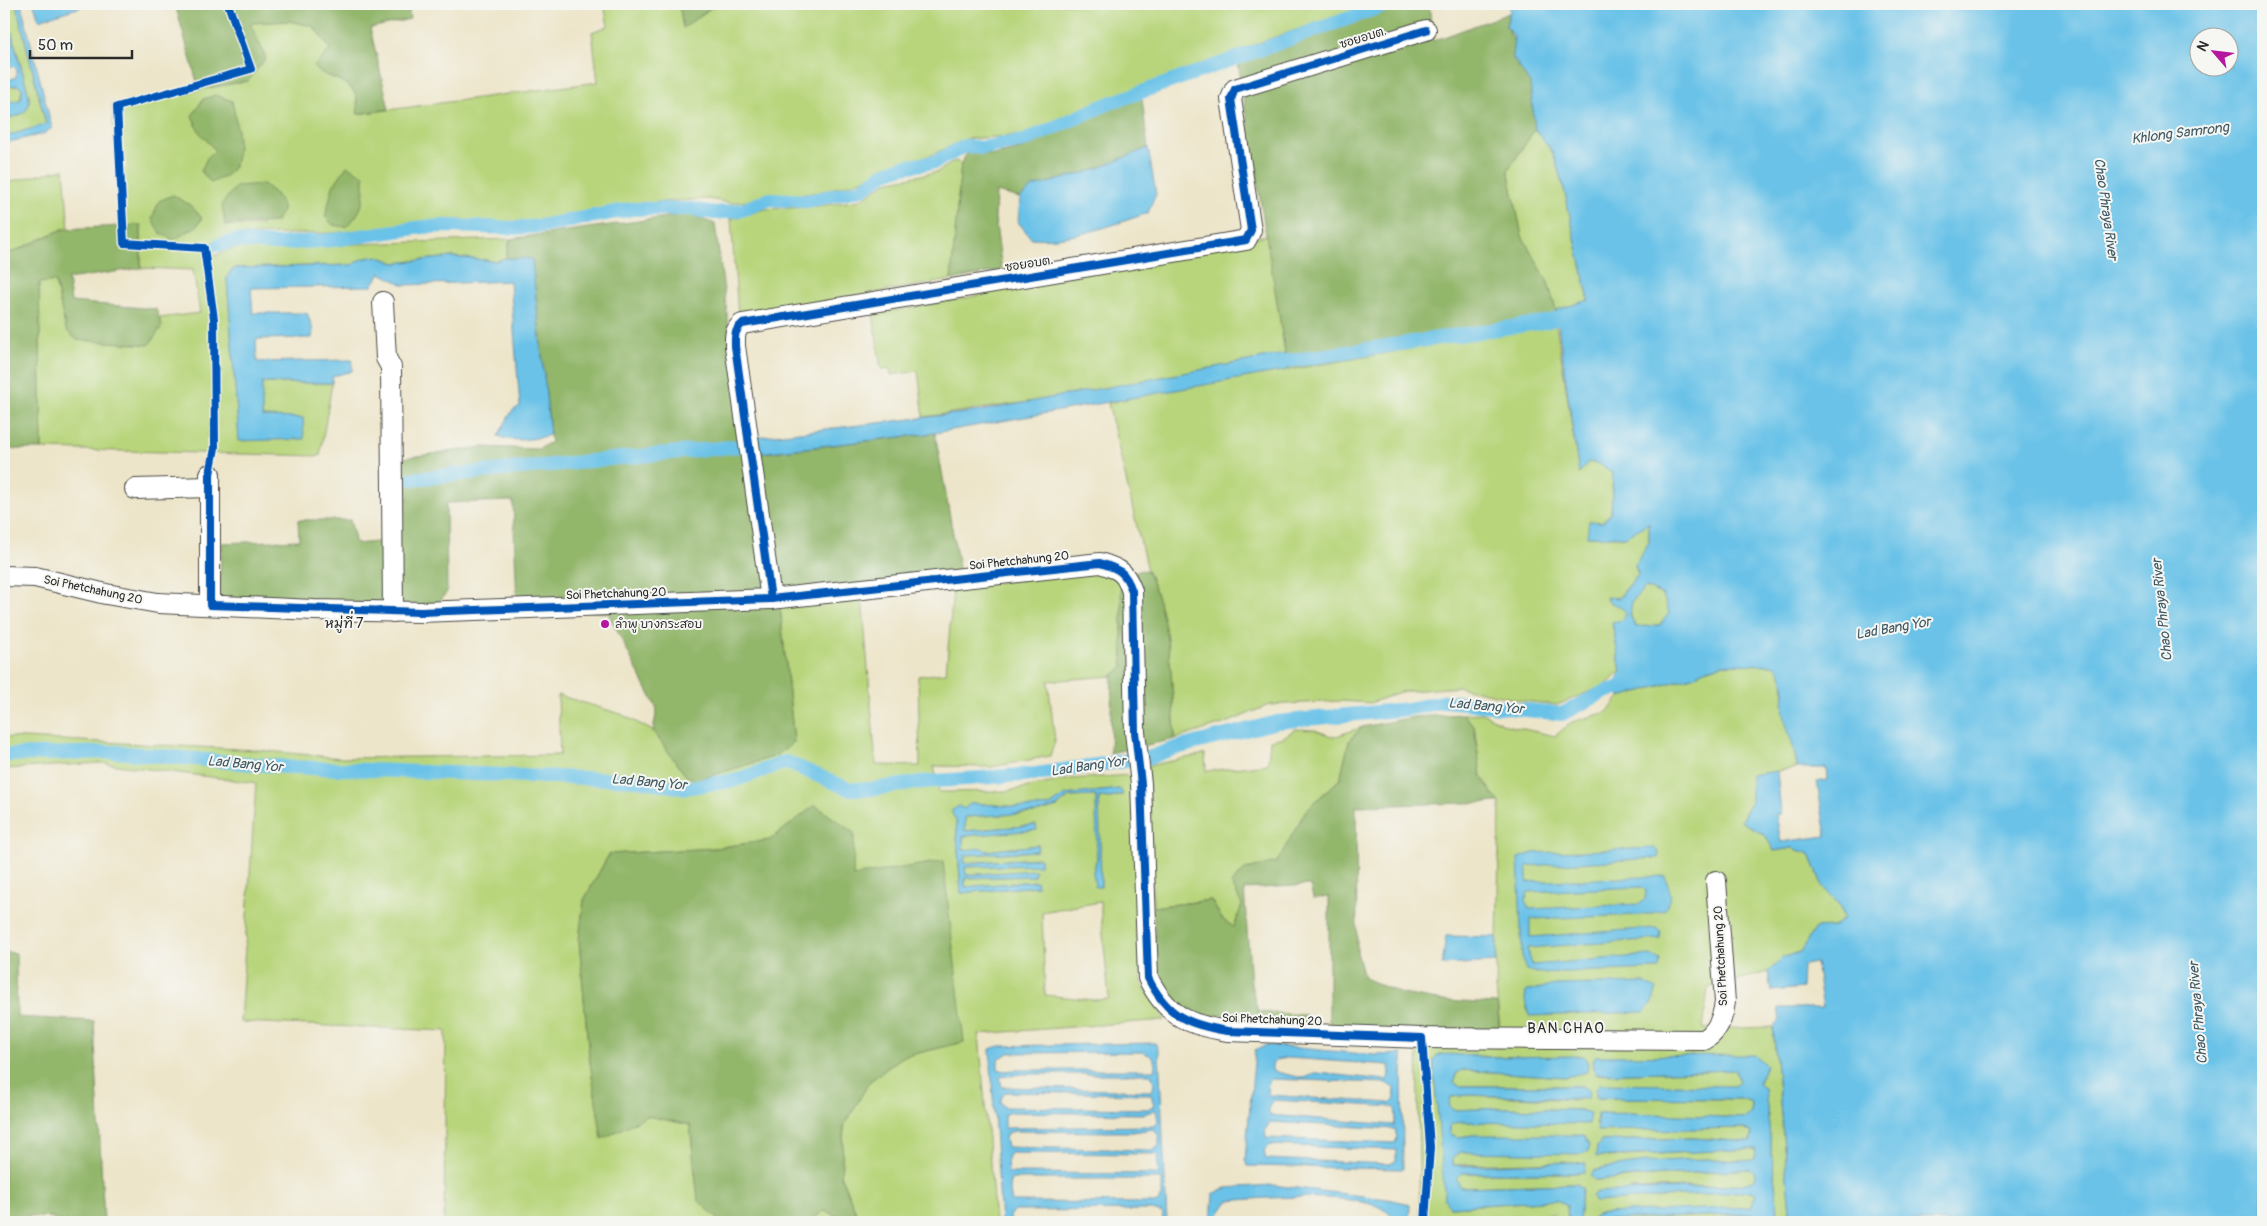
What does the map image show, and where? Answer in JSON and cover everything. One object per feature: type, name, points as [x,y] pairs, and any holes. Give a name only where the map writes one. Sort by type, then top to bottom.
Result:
[{"type":"street","name":"ซอยอบต.","points":[[772,599],[735,346],[734,335],[736,329],[742,324],[1246,240],[1251,230],[1231,99],[1235,89],[1426,30]]},
{"type":"street","points":[[383,302],[386,358],[391,367],[393,612]]},
{"type":"street","points":[[135,489],[210,481],[210,606]]},
{"type":"street","name":"Soi Phetchahung 20","points":[[4,576],[34,577],[106,594],[148,601],[210,606],[393,612],[521,610],[772,599],[1100,563],[1118,569],[1128,578],[1132,590],[1135,732],[1141,784],[1148,978],[1157,996],[1177,1016],[1201,1027],[1228,1031],[1422,1038],[1704,1040],[1713,1034],[1718,1026],[1724,1014],[1725,1002],[1716,880]]},
{"type":"green space","points":[[4,4],[16,4],[46,125],[4,137],[4,119],[26,111],[29,96]]},
{"type":"green space","points":[[175,4],[408,4],[410,19],[370,28],[389,109],[358,114],[357,97],[348,85],[313,67],[331,49],[313,26],[289,21],[250,23],[266,58],[248,81],[199,89]]},
{"type":"green space","points":[[604,4],[679,4],[683,28],[712,7],[724,4],[1373,4],[1269,39],[1023,135],[966,139],[931,155],[853,183],[819,192],[731,203],[708,199],[628,204],[527,222],[429,222],[333,233],[245,235],[213,241],[214,256],[234,248],[510,239],[506,258],[496,261],[452,257],[395,263],[377,256],[361,259],[352,265],[236,268],[230,272],[227,278],[239,440],[303,418],[262,417],[261,383],[332,383],[320,456],[42,449],[39,283],[55,281],[66,330],[162,326],[159,318],[200,313],[193,270],[141,268],[141,225],[120,226],[112,105],[248,81],[250,23],[289,21],[313,26],[331,50],[313,67],[348,85],[353,90],[357,97],[358,114],[598,82],[592,32],[608,26]],"holes":[[[278,196],[261,225],[225,225]]]},
{"type":"green space","points":[[679,4],[724,4],[712,7],[683,28]]},
{"type":"green space","points":[[1406,4],[1429,4],[1433,41],[1509,13],[1506,26],[1514,42],[1512,57],[1531,83],[1535,129],[1508,170],[1522,236],[1547,280],[1556,310],[1556,324],[1288,370],[1238,63]]},
{"type":"green space","points":[[17,85],[22,87],[20,100],[4,103],[4,88]]},
{"type":"green space","points":[[216,95],[232,101],[237,128],[238,149],[233,167],[228,174],[211,183],[201,171],[207,158],[215,150],[200,133],[192,116],[203,99]]},
{"type":"green space","points":[[1142,98],[1148,148],[1094,170],[1033,187],[1020,198],[996,192],[995,218],[1002,270],[951,280],[961,163],[968,152],[994,155],[1025,148],[1084,119]]},
{"type":"green space","points":[[1535,129],[1553,153],[1564,189],[1589,301],[1556,310],[1547,280],[1522,236],[1508,170]]},
{"type":"green space","points":[[955,161],[961,163],[951,280],[738,316],[731,219],[765,209],[812,207],[860,200],[886,182],[937,172]]},
{"type":"green space","points":[[347,166],[364,175],[364,183],[360,209],[346,227],[333,225],[325,217],[333,186]]},
{"type":"green space","points":[[64,169],[69,229],[63,229],[4,256],[4,183]]},
{"type":"green space","points":[[264,184],[278,196],[283,209],[276,222],[225,225],[222,204],[236,186]]},
{"type":"green space","points":[[173,195],[190,205],[202,218],[197,226],[174,240],[160,233],[152,219],[159,201]]},
{"type":"green space","points":[[688,214],[715,224],[746,455],[935,433],[960,573],[780,607],[794,742],[776,756],[697,780],[686,776],[653,731],[657,709],[608,613],[517,604],[513,501],[446,503],[447,592],[437,605],[218,599],[222,543],[299,540],[298,520],[350,520],[356,544],[396,540],[403,458],[482,447],[538,449],[551,442],[532,260],[506,258],[510,239]]},
{"type":"green space","points":[[141,225],[141,268],[68,279],[71,302],[156,309],[162,326],[149,345],[77,340],[66,330],[55,281],[39,283],[42,449],[4,449],[4,256],[63,229]]},
{"type":"green space","points":[[1267,235],[1285,354],[1056,398],[924,417],[918,371],[891,375],[890,368],[881,369],[873,314],[961,299]]},
{"type":"green space","points":[[1556,324],[1579,472],[1587,462],[1600,464],[1613,473],[1611,513],[1587,536],[1625,537],[1649,522],[1649,542],[1635,565],[1638,575],[1618,598],[1606,598],[1609,602],[1622,607],[1626,612],[1622,621],[1612,622],[1621,671],[1606,685],[1557,705],[1524,701],[1458,687],[1400,692],[1370,703],[1341,701],[1269,705],[1229,722],[1175,739],[1166,631],[1155,589],[1147,570],[1108,403],[1159,391]]},
{"type":"green space","points":[[1102,567],[1121,582],[1123,667],[1112,676],[1048,681],[1055,741],[1050,756],[992,767],[934,766],[939,792],[1008,791],[1070,779],[1131,775],[1142,984],[1165,1020],[979,1034],[995,1222],[860,1222],[841,1177],[844,1126],[869,1082],[902,1057],[964,1042],[852,877],[787,827],[770,840],[715,848],[609,854],[584,900],[579,940],[589,1056],[602,1138],[647,1115],[690,1125],[698,1200],[721,1222],[444,1222],[446,1031],[240,1022],[256,783],[102,763],[4,769],[4,737],[257,750],[342,758],[560,755],[558,695],[621,714],[653,731],[686,776],[794,742],[780,607],[862,597],[876,765],[920,766],[918,676],[946,673],[953,589]],"holes":[[[1119,789],[1122,795],[1110,798],[1099,796],[1101,887],[1093,872],[1097,858],[1096,796],[1069,797],[1057,807],[1036,813],[965,817],[965,831],[1036,825],[963,836],[963,850],[983,849],[986,851],[1038,845],[1037,851],[965,855],[964,863],[1039,858],[1040,864],[965,867],[965,875],[1034,871],[1034,876],[965,878],[965,887],[1036,881],[1037,886],[961,893],[956,821],[971,803],[1029,808],[1050,806],[1066,795]],[[1100,902],[1109,999],[1094,1000],[1045,995],[1042,912]]]},
{"type":"green space","points":[[1147,570],[1155,589],[1166,631],[1175,739],[1110,753],[1112,676],[1123,667],[1121,582],[1137,571]]},
{"type":"green space","points":[[1646,587],[1663,595],[1670,613],[1660,625],[1636,627],[1631,614],[1631,605]]},
{"type":"green space","points":[[1723,664],[1776,665],[1783,680],[1785,710],[1796,759],[1797,768],[1752,775],[1751,802],[1741,821],[1766,836],[1774,851],[1792,848],[1810,854],[1823,887],[1841,907],[1844,918],[1833,927],[1815,928],[1800,952],[1782,958],[1768,972],[1708,988],[1703,1029],[1773,1027],[1791,1222],[1779,1222],[1765,1090],[1758,1085],[1766,1065],[1595,1074],[1736,1070],[1739,1082],[1735,1086],[1597,1098],[1744,1099],[1751,1102],[1751,1113],[1745,1118],[1604,1113],[1597,1115],[1596,1124],[1744,1128],[1752,1133],[1751,1142],[1693,1138],[1601,1141],[1607,1157],[1756,1148],[1755,1159],[1745,1162],[1707,1159],[1606,1168],[1594,1171],[1595,1180],[1750,1169],[1755,1173],[1754,1181],[1739,1185],[1631,1189],[1752,1191],[1756,1194],[1751,1207],[1699,1210],[1594,1221],[1751,1214],[1756,1217],[1756,1222],[1579,1222],[1582,1188],[1577,1184],[1460,1187],[1456,1179],[1462,1173],[1575,1173],[1585,1164],[1574,1162],[1453,1165],[1453,1157],[1460,1152],[1474,1135],[1458,1137],[1450,1134],[1450,1125],[1460,1122],[1529,1122],[1589,1113],[1579,1110],[1506,1108],[1453,1110],[1449,1105],[1451,1097],[1468,1095],[1579,1100],[1582,1086],[1460,1086],[1454,1083],[1456,1074],[1462,1070],[1565,1077],[1584,1056],[1553,1058],[1437,1055],[1450,1207],[1557,1200],[1567,1206],[1568,1222],[1555,1222],[1555,1214],[1420,1221],[1417,1045],[1501,1040],[1496,988],[1500,802],[1493,795],[1481,775],[1474,726],[1463,714],[1482,713],[1506,725],[1555,736],[1572,722],[1607,712],[1620,697],[1695,676],[1705,670]]},
{"type":"green space","points":[[1463,714],[1474,726],[1481,775],[1493,795],[1500,802],[1356,806],[1357,952],[1364,978],[1402,994],[1443,1001],[1497,1004],[1501,1040],[1329,1029],[1329,897],[1313,898],[1310,885],[1244,889],[1251,984],[1258,1012],[1306,1015],[1307,1024],[1232,1027],[1232,1014],[1190,1018],[1162,991],[1156,956],[1153,907],[1211,900],[1222,919],[1234,927],[1242,905],[1231,883],[1246,869],[1277,862],[1306,810],[1340,779],[1349,741],[1362,727],[1414,717]]},
{"type":"green space","points":[[1362,727],[1349,741],[1340,779],[1306,810],[1277,863],[1246,869],[1242,905],[1234,928],[1222,919],[1211,900],[1153,907],[1148,766],[1205,754],[1206,771],[1268,764],[1270,740],[1284,737],[1295,729],[1315,730],[1334,737]]},
{"type":"green space","points":[[815,805],[854,833],[853,876],[943,861],[964,1042],[902,1057],[869,1082],[844,1127],[841,1177],[860,1222],[824,1211],[809,1222],[721,1222],[698,1200],[690,1125],[647,1116],[602,1139],[589,1056],[579,940],[584,900],[609,854],[715,848],[770,840]]},
{"type":"green space","points":[[4,952],[16,953],[17,1017],[94,1021],[104,1222],[55,1222],[54,1218],[7,1215],[4,1222]]},
{"type":"green space","points":[[823,1211],[858,1222],[809,1222]]},
{"type":"water","points":[[16,4],[21,4],[52,128],[43,134],[4,143],[4,137],[46,124]]},
{"type":"water","points":[[34,4],[80,4],[81,7],[39,20]]},
{"type":"water","points":[[1507,4],[2263,4],[2263,1222],[1791,1222],[1773,1027],[1780,1020],[1778,1008],[1823,1008],[1816,963],[1803,965],[1802,988],[1771,991],[1768,972],[1782,958],[1800,952],[1815,928],[1833,927],[1844,918],[1841,907],[1823,887],[1810,854],[1792,848],[1774,851],[1766,836],[1741,821],[1751,802],[1751,775],[1777,771],[1781,814],[1776,814],[1781,842],[1826,836],[1817,782],[1827,780],[1826,768],[1797,768],[1784,714],[1783,679],[1776,665],[1723,664],[1705,670],[1695,676],[1620,697],[1616,683],[1621,671],[1612,622],[1622,620],[1626,612],[1610,602],[1606,597],[1619,598],[1638,575],[1635,565],[1649,542],[1649,523],[1625,537],[1587,536],[1589,521],[1603,522],[1611,513],[1613,473],[1600,464],[1588,462],[1579,474],[1556,310],[1589,300],[1564,189],[1553,153],[1535,129],[1530,83],[1512,57],[1514,37],[1506,26],[1510,9]],"holes":[[[1646,587],[1663,595],[1669,613],[1660,625],[1636,627],[1630,616],[1632,601]]]},
{"type":"water","points":[[4,7],[29,96],[29,102],[26,111],[4,119],[4,103],[20,100],[22,88],[17,85],[4,88],[4,82],[16,77],[17,70],[13,66],[4,68],[4,61],[12,59],[10,51],[4,49],[4,43],[7,42],[4,31]]},
{"type":"water","points":[[1148,148],[1156,194],[1148,213],[1091,232],[1046,239],[1031,238],[1018,222],[1020,198],[1033,187],[1094,170]]},
{"type":"water","points":[[377,256],[395,263],[452,257],[496,261],[506,258],[532,259],[550,435],[517,440],[498,436],[512,411],[520,406],[510,281],[404,285],[380,273],[372,286],[251,288],[253,313],[307,313],[313,330],[312,338],[256,339],[257,362],[352,360],[352,371],[333,376],[332,383],[262,383],[262,417],[303,418],[304,439],[239,441],[227,278],[230,272],[236,268],[352,265],[361,259]]},
{"type":"water","points":[[1285,354],[1288,370],[935,433],[761,453],[757,437],[980,411]]},
{"type":"water","points":[[1120,789],[1123,794],[1110,798],[1099,797],[1101,887],[1095,887],[1093,872],[1097,858],[1096,796],[1069,797],[1057,807],[1036,813],[965,817],[965,831],[1036,825],[1037,830],[963,836],[963,850],[983,848],[986,851],[1038,845],[1037,851],[965,855],[964,863],[1040,858],[1040,865],[965,867],[966,875],[1035,870],[1034,876],[965,878],[965,887],[1036,881],[1037,886],[961,893],[956,821],[951,811],[959,806],[964,809],[971,803],[1029,808],[1050,806],[1066,795]]},
{"type":"water","points":[[1654,848],[1659,852],[1658,858],[1527,866],[1527,882],[1665,876],[1671,895],[1665,910],[1642,915],[1530,919],[1530,937],[1656,928],[1661,931],[1660,939],[1527,948],[1532,965],[1650,955],[1660,960],[1659,969],[1537,973],[1527,970],[1522,956],[1518,858],[1533,853]],"holes":[[[1642,887],[1646,891],[1645,899],[1640,904],[1529,909],[1526,900],[1528,892]]]},
{"type":"water","points":[[1446,936],[1497,937],[1496,962],[1442,965]]},
{"type":"water","points":[[1645,983],[1656,989],[1653,1003],[1644,1012],[1529,1016],[1525,1001],[1526,991],[1556,985]]},
{"type":"water","points":[[1155,1043],[1159,1051],[1167,1222],[1162,1222],[1163,1213],[1152,1210],[1014,1211],[1010,1216],[1011,1222],[1001,1222],[990,1049],[999,1046]],"holes":[[[1143,1052],[1153,1057],[1155,1065],[1154,1070],[1004,1071],[998,1069],[998,1059],[1009,1053]],[[1023,1074],[1151,1074],[1154,1083],[1152,1091],[1002,1087],[1000,1077]],[[1006,1092],[1151,1094],[1154,1106],[1149,1109],[1004,1107],[1000,1102]],[[1156,1110],[1158,1121],[1155,1126],[1004,1128],[1004,1115],[1010,1112],[1144,1114]],[[1153,1129],[1159,1136],[1159,1146],[1154,1150],[1007,1147],[1005,1139],[1007,1133],[1015,1131],[1133,1132]],[[1010,1153],[1157,1154],[1159,1174],[1008,1173],[1007,1158]],[[1011,1179],[1162,1179],[1162,1196],[1158,1203],[1012,1202],[1009,1186]]]},
{"type":"water","points":[[1266,1045],[1375,1055],[1402,1054],[1403,1169],[1247,1166],[1245,1159],[1255,1051]],"holes":[[[1288,1058],[1389,1065],[1390,1073],[1387,1080],[1317,1073],[1303,1078],[1272,1071],[1272,1065],[1276,1060]],[[1271,1079],[1386,1083],[1394,1088],[1395,1098],[1390,1103],[1268,1095],[1267,1086]],[[1274,1100],[1395,1107],[1396,1118],[1394,1125],[1269,1115],[1269,1106]],[[1270,1122],[1395,1129],[1397,1138],[1395,1143],[1266,1138],[1265,1130]],[[1269,1145],[1396,1150],[1396,1161],[1390,1164],[1266,1159],[1264,1151]]]},
{"type":"water","points":[[1437,1055],[1486,1057],[1584,1056],[1588,1064],[1587,1072],[1565,1077],[1462,1070],[1456,1074],[1454,1083],[1460,1086],[1582,1086],[1589,1091],[1588,1099],[1468,1095],[1451,1097],[1449,1105],[1453,1110],[1506,1108],[1579,1110],[1590,1113],[1588,1124],[1460,1122],[1450,1125],[1450,1134],[1458,1137],[1474,1135],[1584,1135],[1590,1144],[1588,1151],[1582,1154],[1460,1152],[1453,1157],[1453,1165],[1463,1166],[1574,1162],[1586,1164],[1585,1172],[1462,1173],[1456,1179],[1461,1187],[1577,1184],[1582,1188],[1579,1222],[1568,1222],[1567,1206],[1557,1200],[1450,1207],[1445,1200],[1433,1062]]},
{"type":"water","points":[[1755,1055],[1766,1065],[1758,1084],[1765,1089],[1779,1222],[1756,1222],[1756,1217],[1751,1214],[1593,1221],[1594,1216],[1603,1213],[1751,1207],[1756,1194],[1752,1191],[1594,1202],[1592,1196],[1597,1192],[1739,1185],[1754,1181],[1755,1173],[1749,1169],[1595,1180],[1590,1176],[1594,1171],[1620,1165],[1649,1162],[1705,1159],[1749,1160],[1755,1159],[1756,1149],[1596,1157],[1597,1147],[1601,1141],[1693,1138],[1751,1142],[1752,1133],[1744,1128],[1598,1131],[1597,1114],[1632,1113],[1745,1118],[1751,1113],[1751,1102],[1744,1099],[1596,1098],[1596,1088],[1600,1084],[1734,1086],[1739,1082],[1736,1070],[1595,1074],[1593,1061],[1595,1056]]},
{"type":"water","points":[[1272,1185],[1387,1199],[1410,1204],[1409,1222],[1394,1222],[1394,1218],[1384,1209],[1367,1203],[1306,1197],[1228,1201],[1219,1214],[1218,1222],[1211,1222],[1213,1194],[1226,1188]]},
{"type":"waterway","points":[[219,245],[234,241],[276,244],[333,240],[423,227],[515,228],[541,226],[632,209],[690,209],[715,213],[742,210],[770,199],[808,201],[862,189],[883,174],[902,167],[935,162],[965,146],[981,148],[1024,141],[1105,105],[1389,4]]},
{"type":"waterway","points":[[1269,364],[1544,322],[1573,315]]},
{"type":"waterway","points":[[412,479],[740,446]]},
{"type":"waterway","name":"Lad Bang Yor","points":[[4,755],[115,752],[288,767],[638,780],[684,788],[736,780],[786,762],[849,789],[873,789],[923,782],[1036,774],[1151,757],[1172,749],[1277,722],[1408,709],[1447,701],[1562,714],[1602,693],[1635,682]]},
{"type":"cycle path","points":[[228,4],[251,69],[117,107],[124,243],[204,248],[214,319],[215,448],[210,474],[210,605],[420,612],[771,599],[1100,563],[1117,569],[1127,579],[1132,591],[1135,732],[1141,784],[1148,978],[1155,991],[1171,1010],[1190,1022],[1214,1029],[1422,1038],[1430,1147],[1425,1222]]},
{"type":"cycle path","points":[[771,599],[735,346],[736,331],[742,324],[1246,240],[1251,230],[1231,99],[1235,89],[1426,30]]},
{"type":"place","name":"ลำพู บางกระสอบ","points":[[605,624]]},
{"type":"district","name":"หมู่ที่ 7","points":[[344,623]]},
{"type":"district","name":"BAN CHAO","points":[[1566,1028]]},
{"type":"water label","name":"Khlong Samrong","points":[[2180,133]]},
{"type":"water label","name":"Chao Phraya River","points":[[2106,209]]},
{"type":"water label","name":"Chao Phraya River","points":[[2162,610]]},
{"type":"water label","name":"Chao Phraya River","points":[[2198,1013]]}]
